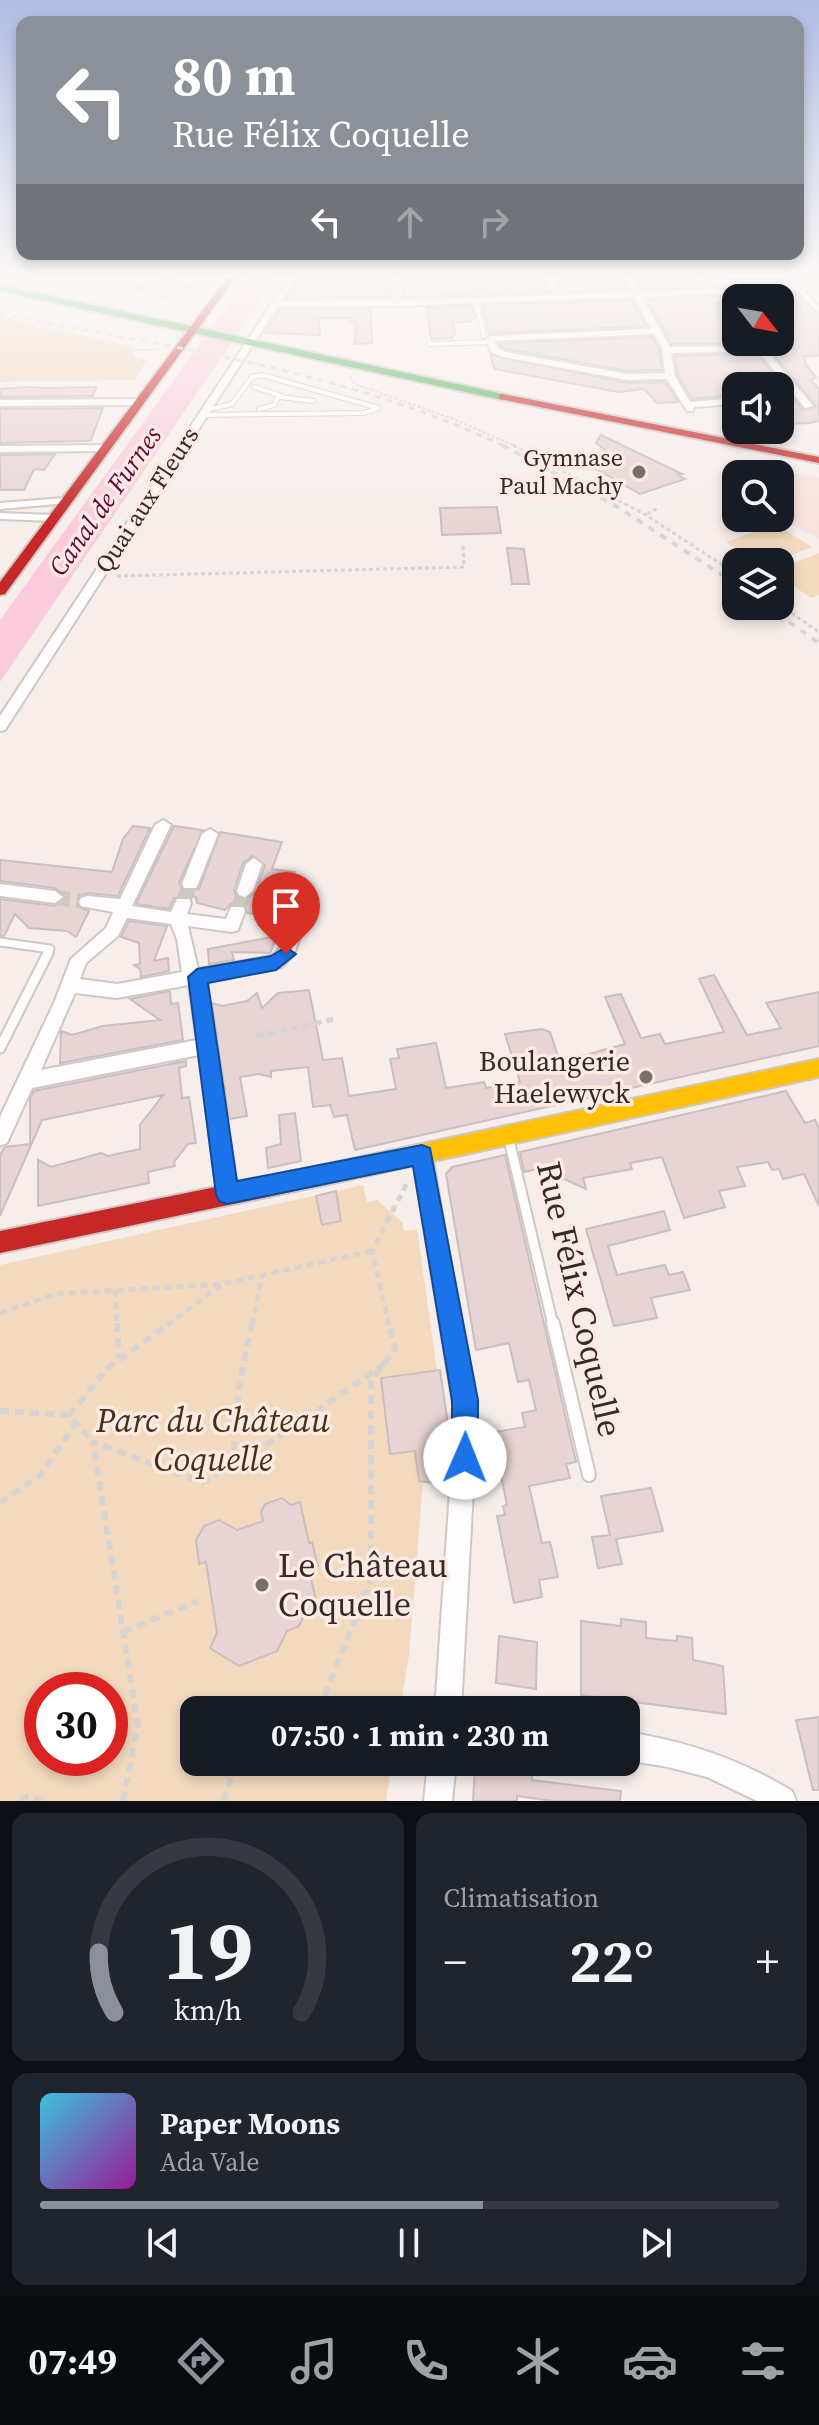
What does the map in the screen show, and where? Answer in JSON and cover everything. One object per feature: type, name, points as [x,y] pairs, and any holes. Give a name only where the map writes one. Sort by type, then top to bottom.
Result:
[{"type":"main road","points":[[134,402],[166,358]]},
{"type":"main road","points":[[0,573],[54,509],[166,358]]},
{"type":"main road","points":[[318,358],[819,462]]},
{"type":"main road","points":[[0,591],[54,509]]},
{"type":"main road","name":"Rue Félix Coquelle","points":[[0,1242],[509,1139],[819,1068]]},
{"type":"street","name":"Quai aux Fleurs","points":[[0,727],[237,358]]},
{"type":"street","points":[[525,358],[628,377],[670,376]]},
{"type":"street","points":[[669,358],[670,376],[689,407],[722,403]]},
{"type":"street","points":[[769,358],[799,400]]},
{"type":"street","points":[[0,403],[134,402]]},
{"type":"street","points":[[0,449],[100,448]]},
{"type":"street","points":[[0,506],[54,509]]},
{"type":"street","points":[[0,516],[54,509]]},
{"type":"street","points":[[0,1137],[81,955],[107,938],[163,825]]},
{"type":"street","points":[[190,884],[210,834]]},
{"type":"street","points":[[245,891],[254,864]]},
{"type":"street","points":[[0,890],[55,897]]},
{"type":"street","points":[[87,902],[122,909],[180,910],[235,918]]},
{"type":"street","points":[[180,910],[206,1046],[227,1194]]},
{"type":"street","points":[[66,994],[117,991],[280,961],[286,954],[299,916]]},
{"type":"street","points":[[26,1081],[206,1046]]},
{"type":"street","points":[[422,1155],[466,1417],[449,1696]]},
{"type":"street","points":[[640,1749],[708,1762],[759,1785],[782,1801]]},
{"type":"street","points":[[438,1801],[441,1776]]},
{"type":"lane","points":[[259,375],[379,408],[371,413],[204,412],[235,403],[250,379],[259,375]]},
{"type":"lane","points":[[254,387],[276,392],[280,397],[313,401]]},
{"type":"lane","points":[[204,412],[262,409],[274,405],[280,397]]},
{"type":"lane","points":[[0,942],[50,949],[0,1048]]},
{"type":"lane","name":"Rue Félix Coquelle","points":[[509,1139],[589,1475]]},
{"type":"path","points":[[345,374],[350,375],[350,381],[355,384],[441,412],[511,441],[647,514],[722,565]]},
{"type":"path","points":[[647,514],[658,508]]},
{"type":"path","points":[[98,576],[464,567],[463,546]]},
{"type":"path","points":[[794,615],[819,632]]},
{"type":"path","points":[[256,1036],[335,1019]]},
{"type":"path","points":[[322,1696],[371,1580],[371,1381],[395,1349],[372,1251],[422,1155]]},
{"type":"path","points":[[0,1313],[56,1294],[223,1284],[372,1251]]},
{"type":"path","points":[[232,1465],[240,1380],[262,1275]]},
{"type":"path","points":[[69,1415],[119,1358],[223,1284]]},
{"type":"path","points":[[115,1290],[119,1358]]},
{"type":"path","points":[[0,1411],[69,1415],[93,1442],[203,1483],[384,1364]]},
{"type":"path","points":[[0,1503],[40,1475],[76,1423]]},
{"type":"path","points":[[93,1442],[138,1726],[123,1801]]},
{"type":"path","points":[[123,1632],[198,1601]]},
{"type":"path","points":[[223,1801],[232,1776]]},
{"type":"path","points":[[21,1801],[27,1796],[44,1801]]},
{"type":"shaded area","points":[[794,474],[819,478],[819,539],[794,526]]},
{"type":"green space","points":[[0,358],[147,359],[135,380],[0,382]]},
{"type":"green space","points":[[753,532],[788,532],[812,547],[794,554],[794,548],[736,548],[726,542]]},
{"type":"green space","points":[[819,553],[819,595],[811,598],[794,586],[794,563]]},
{"type":"green space","name":"Parc du Château Coquelle","points":[[363,1185],[367,1202],[377,1200],[402,1222],[404,1231],[417,1229],[437,1370],[440,1370],[447,1417],[443,1484],[423,1482],[409,1655],[402,1696],[180,1696],[180,1776],[390,1776],[386,1801],[0,1801],[0,1265]]},
{"type":"water","name":"Canal de Furnes","points":[[190,358],[221,358],[0,682],[0,620]]},
{"type":"building","points":[[492,358],[506,358],[627,383],[665,382],[678,402],[657,403],[644,389],[618,392],[494,369]]},
{"type":"building","points":[[556,358],[660,358],[662,370],[628,371]]},
{"type":"building","points":[[675,358],[760,358],[772,372],[722,372],[722,396],[692,399],[678,375]]},
{"type":"building","points":[[777,358],[804,358],[816,377],[811,380],[819,389],[819,421],[794,424],[794,399],[803,410],[816,406],[794,379],[794,372],[788,372]]},
{"type":"building","points":[[96,387],[93,396],[0,397],[0,389]]},
{"type":"building","points":[[103,408],[91,440],[0,443],[0,409]]},
{"type":"building","name":"Gymnase Paul Machy","points":[[601,435],[682,474],[678,475],[685,479],[640,494],[596,469],[619,461],[596,443]]},
{"type":"building","points":[[55,454],[44,470],[34,469],[24,490],[0,490],[0,455]]},
{"type":"building","points":[[497,507],[501,533],[442,535],[440,508]]},
{"type":"building","points":[[507,548],[524,549],[529,584],[512,584]]},
{"type":"building","points":[[133,826],[150,828],[118,896],[87,893],[78,897],[78,907],[89,911],[76,937],[67,931],[29,928],[15,914],[4,936],[0,936],[0,899],[55,906],[66,897],[55,888],[0,881],[0,860],[112,872],[123,839]]},
{"type":"building","points":[[174,826],[203,830],[179,883],[184,891],[199,889],[220,832],[282,842],[272,869],[295,872],[283,918],[247,913],[243,904],[231,904],[225,910],[197,903],[196,897],[189,896],[174,898],[169,909],[136,904]],"holes":[[[252,856],[265,865],[256,892],[244,900],[236,896],[234,890],[243,863]]]},
{"type":"building","points":[[129,921],[167,926],[154,961],[168,958],[169,971],[141,977],[140,969],[134,965],[140,964],[139,943],[121,937]]},
{"type":"building","points":[[277,936],[270,953],[232,952],[234,960],[209,964],[208,949]]},
{"type":"building","points":[[714,975],[747,1035],[781,1028],[766,1003],[819,992],[819,1046],[355,1150],[347,1115],[334,1117],[330,1105],[313,1107],[308,1067],[271,1071],[271,1077],[259,1074],[240,1077],[247,1116],[229,1119],[212,1003],[222,1006],[247,1001],[257,993],[262,1008],[278,993],[309,990],[323,1060],[342,1058],[349,1096],[396,1089],[390,1059],[399,1058],[397,1049],[436,1043],[446,1088],[484,1082],[486,1088],[520,1082],[505,1034],[542,1029],[550,1032],[560,1062],[625,1044],[605,997],[621,994],[641,1038],[660,1034],[665,1044],[724,1032],[699,979]]},
{"type":"building","points":[[170,991],[171,1004],[178,1003],[183,1040],[60,1063],[61,1031],[72,1035],[103,1026],[160,1020],[130,999]]},
{"type":"building","points":[[186,1061],[186,1066],[179,1068],[182,1098],[189,1097],[196,1143],[188,1144],[174,1162],[175,1166],[148,1172],[149,1183],[38,1206],[38,1160],[51,1167],[101,1153],[108,1156],[140,1149],[140,1125],[163,1095],[42,1120],[0,1216],[0,1155],[5,1147],[30,1144],[30,1099],[34,1091]]},
{"type":"building","points":[[786,1091],[805,1123],[815,1120],[819,1128],[819,1206],[804,1174],[783,1179],[779,1169],[772,1170],[768,1162],[737,1167],[745,1186],[719,1191],[725,1207],[684,1218],[662,1157],[630,1163],[632,1169],[583,1178],[586,1189],[562,1178],[557,1165],[524,1172],[520,1152]]},
{"type":"building","points":[[295,1113],[301,1161],[268,1168],[266,1148],[281,1144],[279,1115]]},
{"type":"building","points":[[505,1155],[576,1462],[566,1464],[570,1478],[529,1486],[542,1543],[550,1542],[558,1577],[539,1580],[542,1597],[514,1603],[497,1516],[505,1515],[503,1506],[507,1505],[498,1461],[493,1462],[489,1433],[525,1427],[522,1413],[536,1410],[529,1380],[518,1382],[509,1343],[476,1350],[446,1174],[452,1167]]},
{"type":"building","points":[[336,1191],[341,1221],[322,1225],[316,1196]]},
{"type":"building","points":[[664,1211],[670,1230],[608,1246],[617,1275],[665,1265],[669,1275],[683,1272],[690,1290],[651,1298],[657,1318],[614,1326],[586,1229]]},
{"type":"building","points":[[440,1370],[447,1417],[443,1484],[419,1481],[415,1451],[390,1454],[381,1378]]},
{"type":"building","points":[[651,1488],[663,1531],[616,1539],[622,1564],[598,1568],[592,1537],[610,1535],[601,1496]]},
{"type":"building","points":[[282,1498],[291,1505],[300,1502],[309,1543],[312,1542],[318,1566],[309,1570],[318,1609],[305,1614],[299,1626],[287,1631],[277,1651],[239,1666],[210,1648],[217,1633],[206,1562],[199,1564],[196,1540],[204,1526],[219,1520],[237,1530],[263,1521],[261,1512],[265,1504]]},
{"type":"building","points":[[621,1619],[646,1622],[646,1638],[677,1641],[677,1636],[692,1638],[693,1660],[723,1666],[726,1714],[640,1703],[640,1696],[581,1695],[581,1621],[621,1626]]},
{"type":"building","points":[[499,1636],[537,1642],[536,1689],[496,1683]]},
{"type":"building","points":[[819,1717],[819,1790],[813,1790],[796,1720]]},
{"type":"building","points":[[474,1776],[532,1776],[532,1780],[621,1791],[620,1801],[553,1801],[517,1796],[517,1801],[473,1801]]},
{"type":"tunnel","points":[[183,903],[190,884]]},
{"type":"tunnel","points":[[237,911],[245,891]]},
{"type":"tunnel","points":[[55,897],[87,902]]},
{"type":"railway","points":[[228,358],[384,399],[505,446]]},
{"type":"railway","points":[[505,446],[616,506],[722,575]]},
{"type":"railway","points":[[786,620],[819,643]]},
{"type":"traffic: fast","points":[[323,358],[503,397]]},
{"type":"traffic: slow","points":[[319,1176],[819,1068]]},
{"type":"traffic: jam","points":[[0,591],[172,358]]},
{"type":"traffic: jam","points":[[503,397],[819,460]]},
{"type":"traffic: jam","points":[[0,1242],[319,1176]]},
{"type":"place","name":"Gymnase Paul Machy","points":[[639,472]]},
{"type":"place","name":"Boulangerie Haelewyck","points":[[646,1077]]},
{"type":"place","name":"Le Château Coquelle","points":[[262,1585]]},
{"type":"route","points":[[286,954],[280,961],[197,977],[227,1194],[422,1155],[465,1400],[465,1458]]}]
